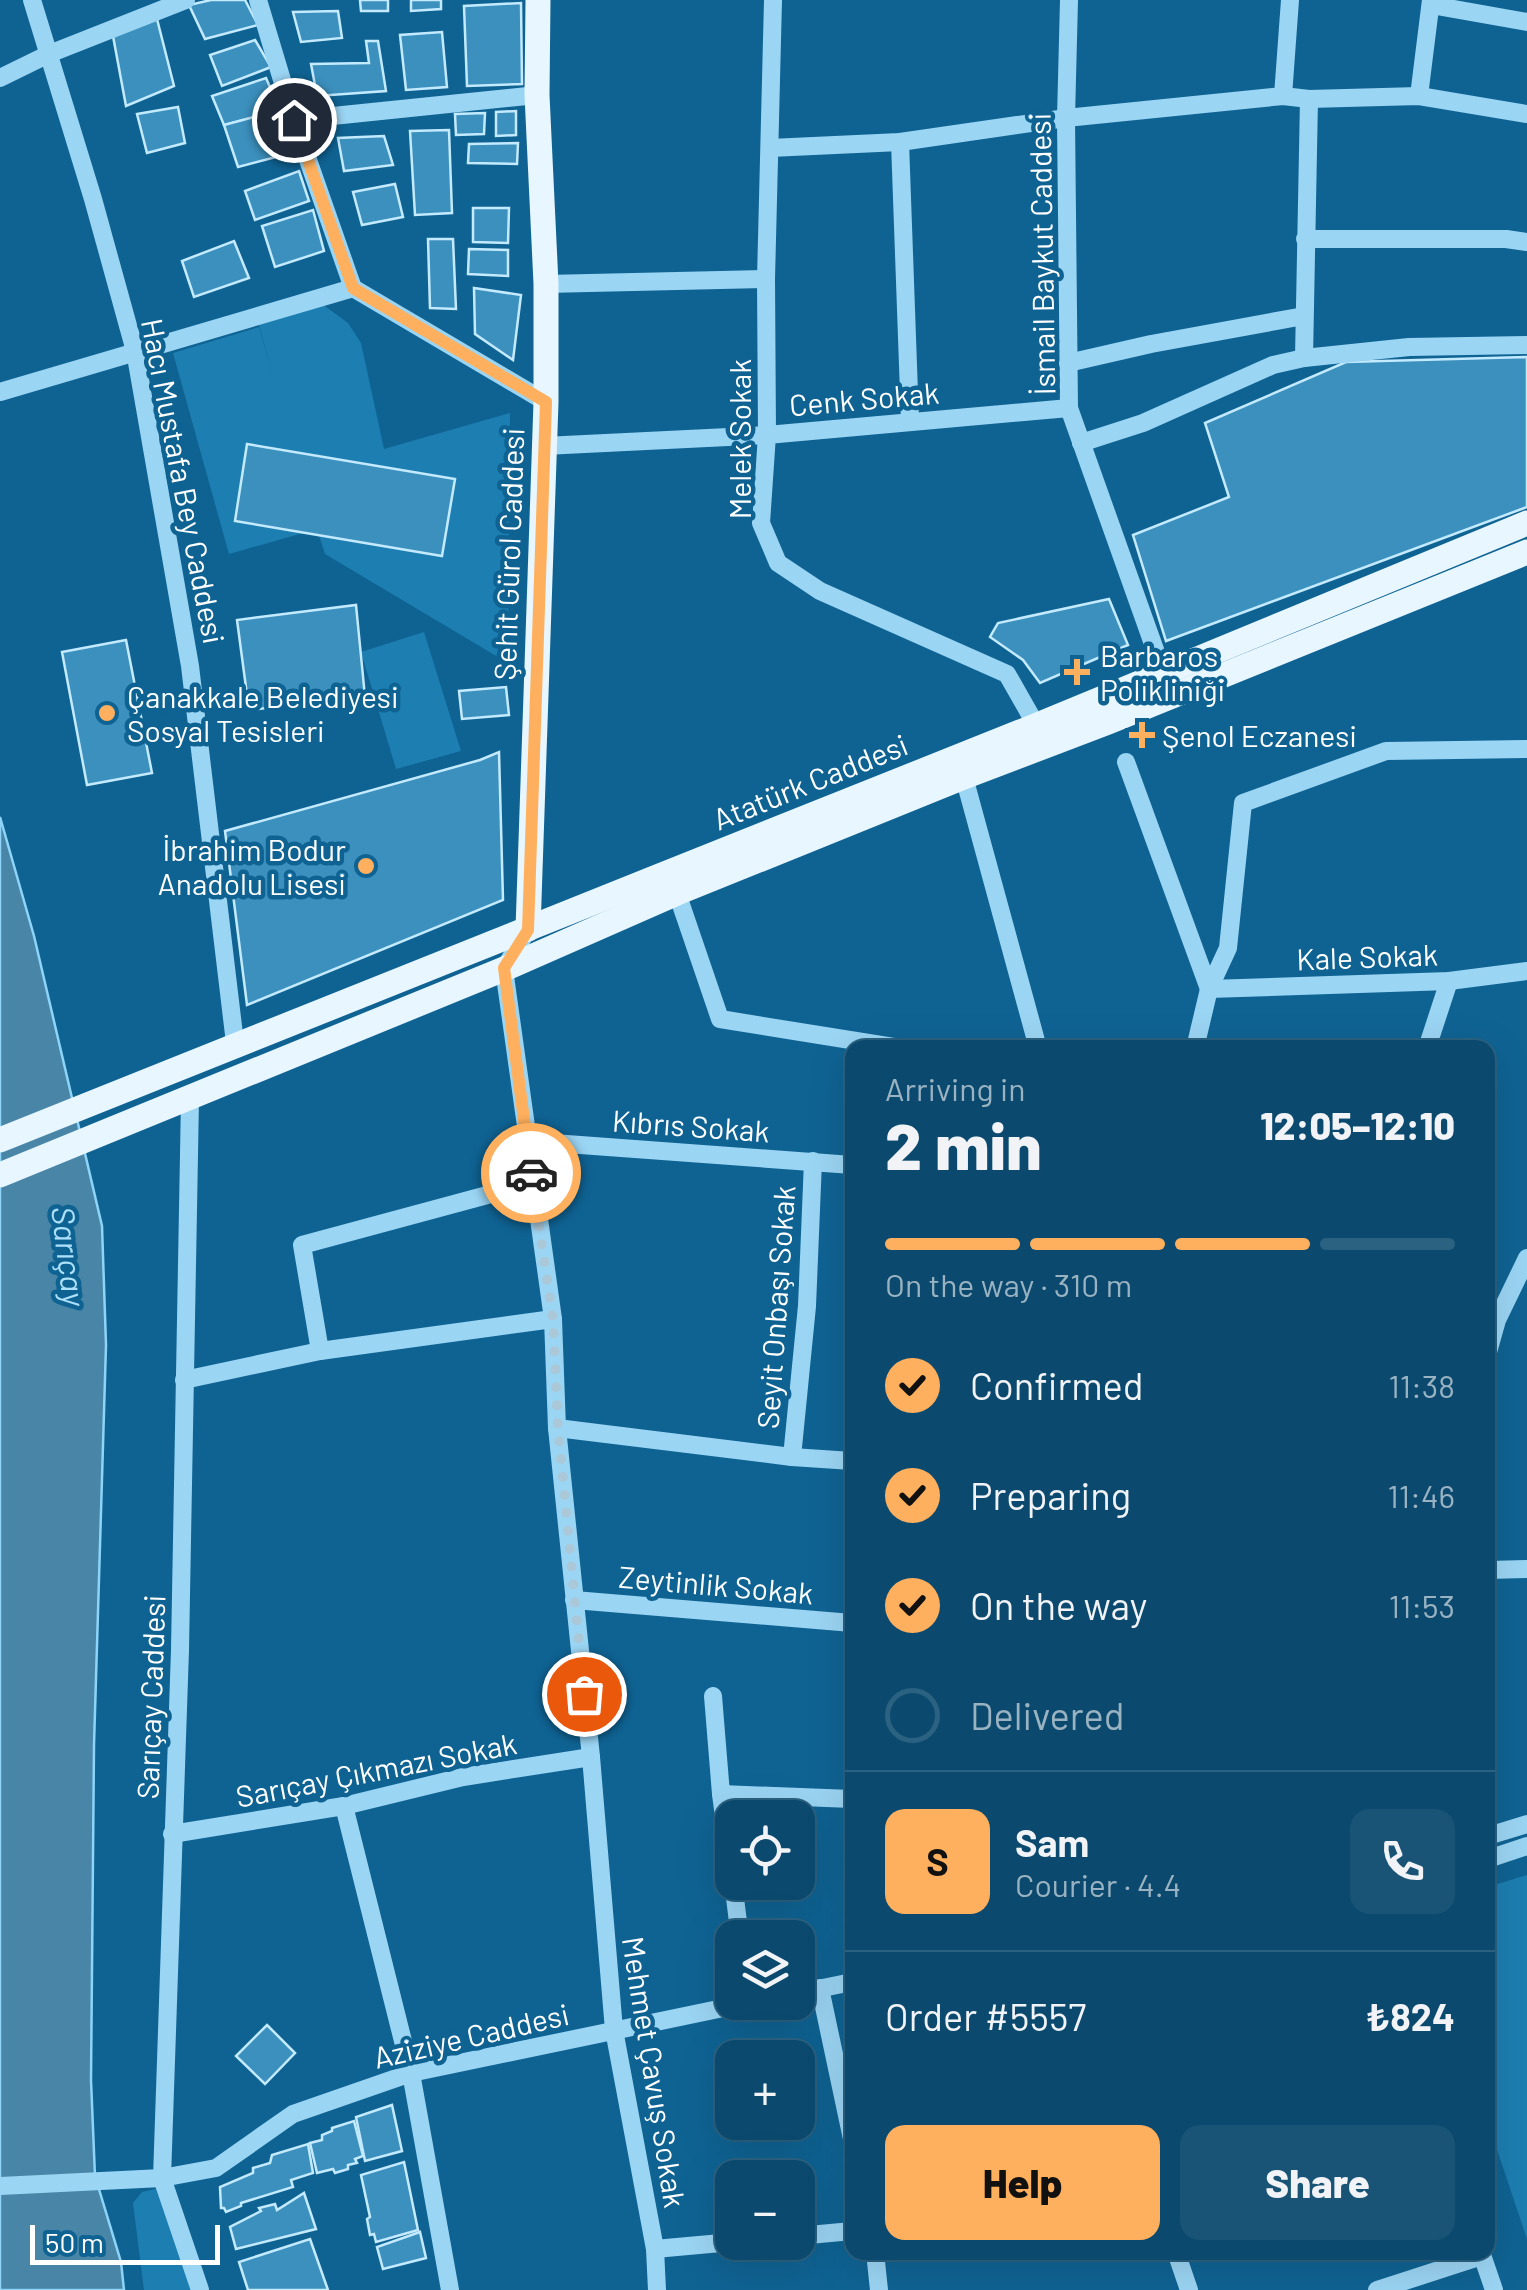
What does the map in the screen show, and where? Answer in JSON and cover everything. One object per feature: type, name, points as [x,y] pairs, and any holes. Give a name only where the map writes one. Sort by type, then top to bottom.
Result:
[{"type":"main road","name":"Şehit Gürol Caddesi","points":[[528,930],[546,402],[538,0]]},
{"type":"main road","name":"Atatürk Caddesi","points":[[0,1140],[1036,725],[1527,523]]},
{"type":"main road","name":"Atatürk Caddesi","points":[[0,1175],[677,893],[1527,552]]},
{"type":"street","name":"Hacı Mustafa Bey Caddesi","points":[[32,0],[94,199],[135,351],[190,666],[235,1044]]},
{"type":"street","points":[[0,78],[49,54],[186,0]]},
{"type":"street","points":[[258,0],[294,120],[353,288],[546,402]]},
{"type":"street","name":"Melek Sokak","points":[[773,0],[766,279],[768,434],[761,524],[778,563],[820,591],[1007,674],[1036,725]]},
{"type":"street","name":"İsmail Baykut Caddesi","points":[[1069,0],[1069,408],[1163,672]]},
{"type":"street","points":[[1283,96],[1290,0]]},
{"type":"street","points":[[1419,96],[1431,3],[1527,22]]},
{"type":"street","points":[[294,120],[537,95]]},
{"type":"street","points":[[770,148],[900,142],[1066,118],[1283,96],[1419,96],[1527,114]]},
{"type":"street","points":[[1304,358],[1309,99]]},
{"type":"street","points":[[900,142],[910,421]]},
{"type":"street","points":[[1305,239],[1527,242]]},
{"type":"street","points":[[546,284],[766,279]]},
{"type":"street","points":[[0,392],[353,288]]},
{"type":"street","points":[[1068,363],[1304,316]]},
{"type":"street","points":[[1082,443],[1143,423],[1273,365],[1304,358],[1408,346],[1527,346]]},
{"type":"street","name":"Cenk Sokak","points":[[544,446],[768,434],[1069,408]]},
{"type":"street","points":[[1197,1040],[1209,989],[1228,948],[1242,803],[1386,751],[1527,749]]},
{"type":"street","points":[[1126,762],[1209,989]]},
{"type":"street","points":[[964,776],[1036,1040]]},
{"type":"street","points":[[677,893],[720,1018],[852,1040]]},
{"type":"street","points":[[504,968],[528,930]]},
{"type":"street","name":"Mehmet Çavuş Sokak","points":[[504,968],[553,1319],[558,1428],[614,2030],[655,2249],[657,2290]]},
{"type":"street","name":"Kale Sokak","points":[[1209,989],[1449,980],[1527,972]]},
{"type":"street","points":[[1430,1040],[1449,980]]},
{"type":"street","name":"Sarıçay Caddesi","points":[[190,1099],[180,1631],[162,2178],[200,2290]]},
{"type":"street","name":"Kıbrıs Sokak","points":[[526,1141],[845,1164]]},
{"type":"street","name":"Seyit Onbaşı Sokak","points":[[792,1456],[807,1306],[813,1161]]},
{"type":"street","points":[[320,1350],[302,1245],[532,1183]]},
{"type":"street","points":[[1495,1324],[1527,1258]]},
{"type":"street","points":[[184,1380],[320,1350],[553,1319]]},
{"type":"street","points":[[558,1428],[845,1460]]},
{"type":"street","points":[[1495,1570],[1527,1569]]},
{"type":"street","name":"Zeytinlik Sokak","points":[[574,1600],[845,1622]]},
{"type":"street","points":[[713,1696],[722,1800]]},
{"type":"street","name":"Sarıçay Çıkmazı Sokak","points":[[172,1834],[344,1806],[463,1778],[590,1757]]},
{"type":"street","points":[[721,1794],[845,1799]]},
{"type":"street","points":[[344,1806],[411,2073],[450,2290]]},
{"type":"street","points":[[1495,1834],[1527,1824]]},
{"type":"street","points":[[1495,1857],[1527,1846]]},
{"type":"street","points":[[815,1989],[845,1983]]},
{"type":"street","points":[[820,1988],[845,2106]]},
{"type":"street","name":"Aziziye Caddesi","points":[[0,2186],[162,2178],[216,2168],[292,2114],[411,2073],[715,2010]]},
{"type":"street","points":[[815,2234],[845,2232]]},
{"type":"street","points":[[655,2249],[715,2244]]},
{"type":"street","points":[[876,2260],[879,2290]]},
{"type":"street","points":[[1179,2260],[1189,2290]]},
{"type":"street","points":[[1376,2290],[1464,2260]]},
{"type":"street","points":[[1484,2260],[1494,2290]]},
{"type":"shaded area","points":[[322,304],[348,323],[361,343],[384,449],[510,413],[508,663],[325,554],[317,529],[229,554],[173,353],[259,327],[273,375],[255,311]]},
{"type":"shaded area","points":[[424,632],[461,751],[396,769],[361,652]]},
{"type":"shaded area","points":[[1527,1875],[1527,2239],[1495,2144],[1495,1885]]},
{"type":"shaded area","points":[[160,2188],[192,2290],[144,2290],[133,2203],[142,2192]]},
{"type":"water","name":"Sarıçay","points":[[0,817],[34,936],[102,1226],[106,1345],[94,1745],[91,2080],[95,2176],[121,2262],[124,2290],[0,2290]]},
{"type":"building","points":[[211,0],[245,0],[258,25],[205,39],[189,5]]},
{"type":"building","points":[[360,0],[388,0],[388,11],[361,11]]},
{"type":"building","points":[[411,0],[441,0],[441,9],[411,11]]},
{"type":"building","points":[[521,3],[522,84],[467,86],[464,6]]},
{"type":"building","points":[[338,11],[342,38],[301,42],[293,12]]},
{"type":"building","points":[[157,19],[174,86],[126,106],[113,36]]},
{"type":"building","points":[[442,32],[447,87],[406,90],[400,35]]},
{"type":"building","points":[[255,40],[271,67],[222,86],[210,55]]},
{"type":"building","points":[[366,41],[378,41],[386,91],[317,96],[311,64],[369,63]]},
{"type":"building","points":[[266,78],[280,110],[224,125],[212,96]]},
{"type":"building","points":[[178,107],[185,143],[147,153],[137,114]]},
{"type":"building","points":[[280,110],[291,153],[238,167],[224,125]]},
{"type":"building","points":[[516,111],[516,135],[496,136],[496,112]]},
{"type":"building","points":[[485,113],[484,134],[456,135],[455,114]]},
{"type":"building","points":[[449,130],[452,213],[415,215],[410,131]]},
{"type":"building","points":[[384,136],[393,165],[344,171],[338,138]]},
{"type":"building","points":[[518,143],[517,164],[468,163],[469,144]]},
{"type":"building","points":[[299,171],[309,201],[255,220],[245,191]]},
{"type":"building","points":[[395,184],[403,217],[362,225],[353,192]]},
{"type":"building","points":[[473,208],[509,208],[508,243],[473,242]]},
{"type":"building","points":[[313,210],[324,251],[275,267],[262,226]]},
{"type":"building","points":[[428,239],[453,239],[456,309],[430,308]]},
{"type":"building","points":[[234,241],[249,278],[194,297],[182,261]]},
{"type":"building","points":[[469,249],[508,250],[508,276],[468,274]]},
{"type":"building","points":[[474,288],[521,295],[513,360],[475,334]]},
{"type":"building","points":[[1527,357],[1527,507],[1166,641],[1133,535],[1229,497],[1205,423],[1346,362]]},
{"type":"building","points":[[247,444],[455,479],[442,556],[235,521]]},
{"type":"building","points":[[1109,599],[1128,645],[1040,683],[1023,660],[990,637],[998,623]]},
{"type":"building","points":[[356,605],[365,697],[249,710],[237,620]]},
{"type":"building","name":"Çanakkale Belediyesi Sosyal Tesisleri","points":[[126,640],[152,773],[87,785],[62,652]]},
{"type":"building","points":[[506,687],[509,715],[462,719],[459,691]]},
{"type":"building","name":"İbrahim Bodur Anadolu Lisesi","points":[[499,752],[503,900],[247,1005],[225,831]]},
{"type":"building","points":[[267,2025],[295,2053],[265,2084],[236,2056]]},
{"type":"building","points":[[392,2105],[402,2151],[365,2161],[356,2117]]},
{"type":"building","points":[[354,2121],[363,2156],[348,2165],[348,2169],[317,2173],[310,2143],[322,2140],[322,2135],[332,2128]]},
{"type":"building","points":[[308,2144],[313,2173],[291,2180],[293,2187],[241,2203],[226,2212],[221,2208],[220,2187],[270,2163],[272,2155]]},
{"type":"building","points":[[404,2162],[418,2230],[376,2242],[374,2234],[370,2235],[361,2175]]},
{"type":"building","points":[[304,2193],[316,2229],[236,2249],[230,2227],[261,2211],[259,2208],[275,2204],[277,2210]]},
{"type":"building","points":[[420,2232],[426,2258],[383,2269],[377,2247]]},
{"type":"building","points":[[310,2239],[328,2290],[248,2290],[239,2262]]},
{"type":"way so far","points":[[531,1173],[553,1319],[558,1428],[584,1694]]},
{"type":"place","name":"Barbaros Polikliniği","points":[[1077,672]]},
{"type":"place","name":"Çanakkale Belediyesi Sosyal Tesisleri","points":[[107,713]]},
{"type":"place","name":"Şenol Eczanesi","points":[[1142,735]]},
{"type":"place","name":"İbrahim Bodur Anadolu Lisesi","points":[[366,866]]},
{"type":"route","points":[[294,120],[353,288],[546,402],[528,930],[504,968],[531,1173]]}]
